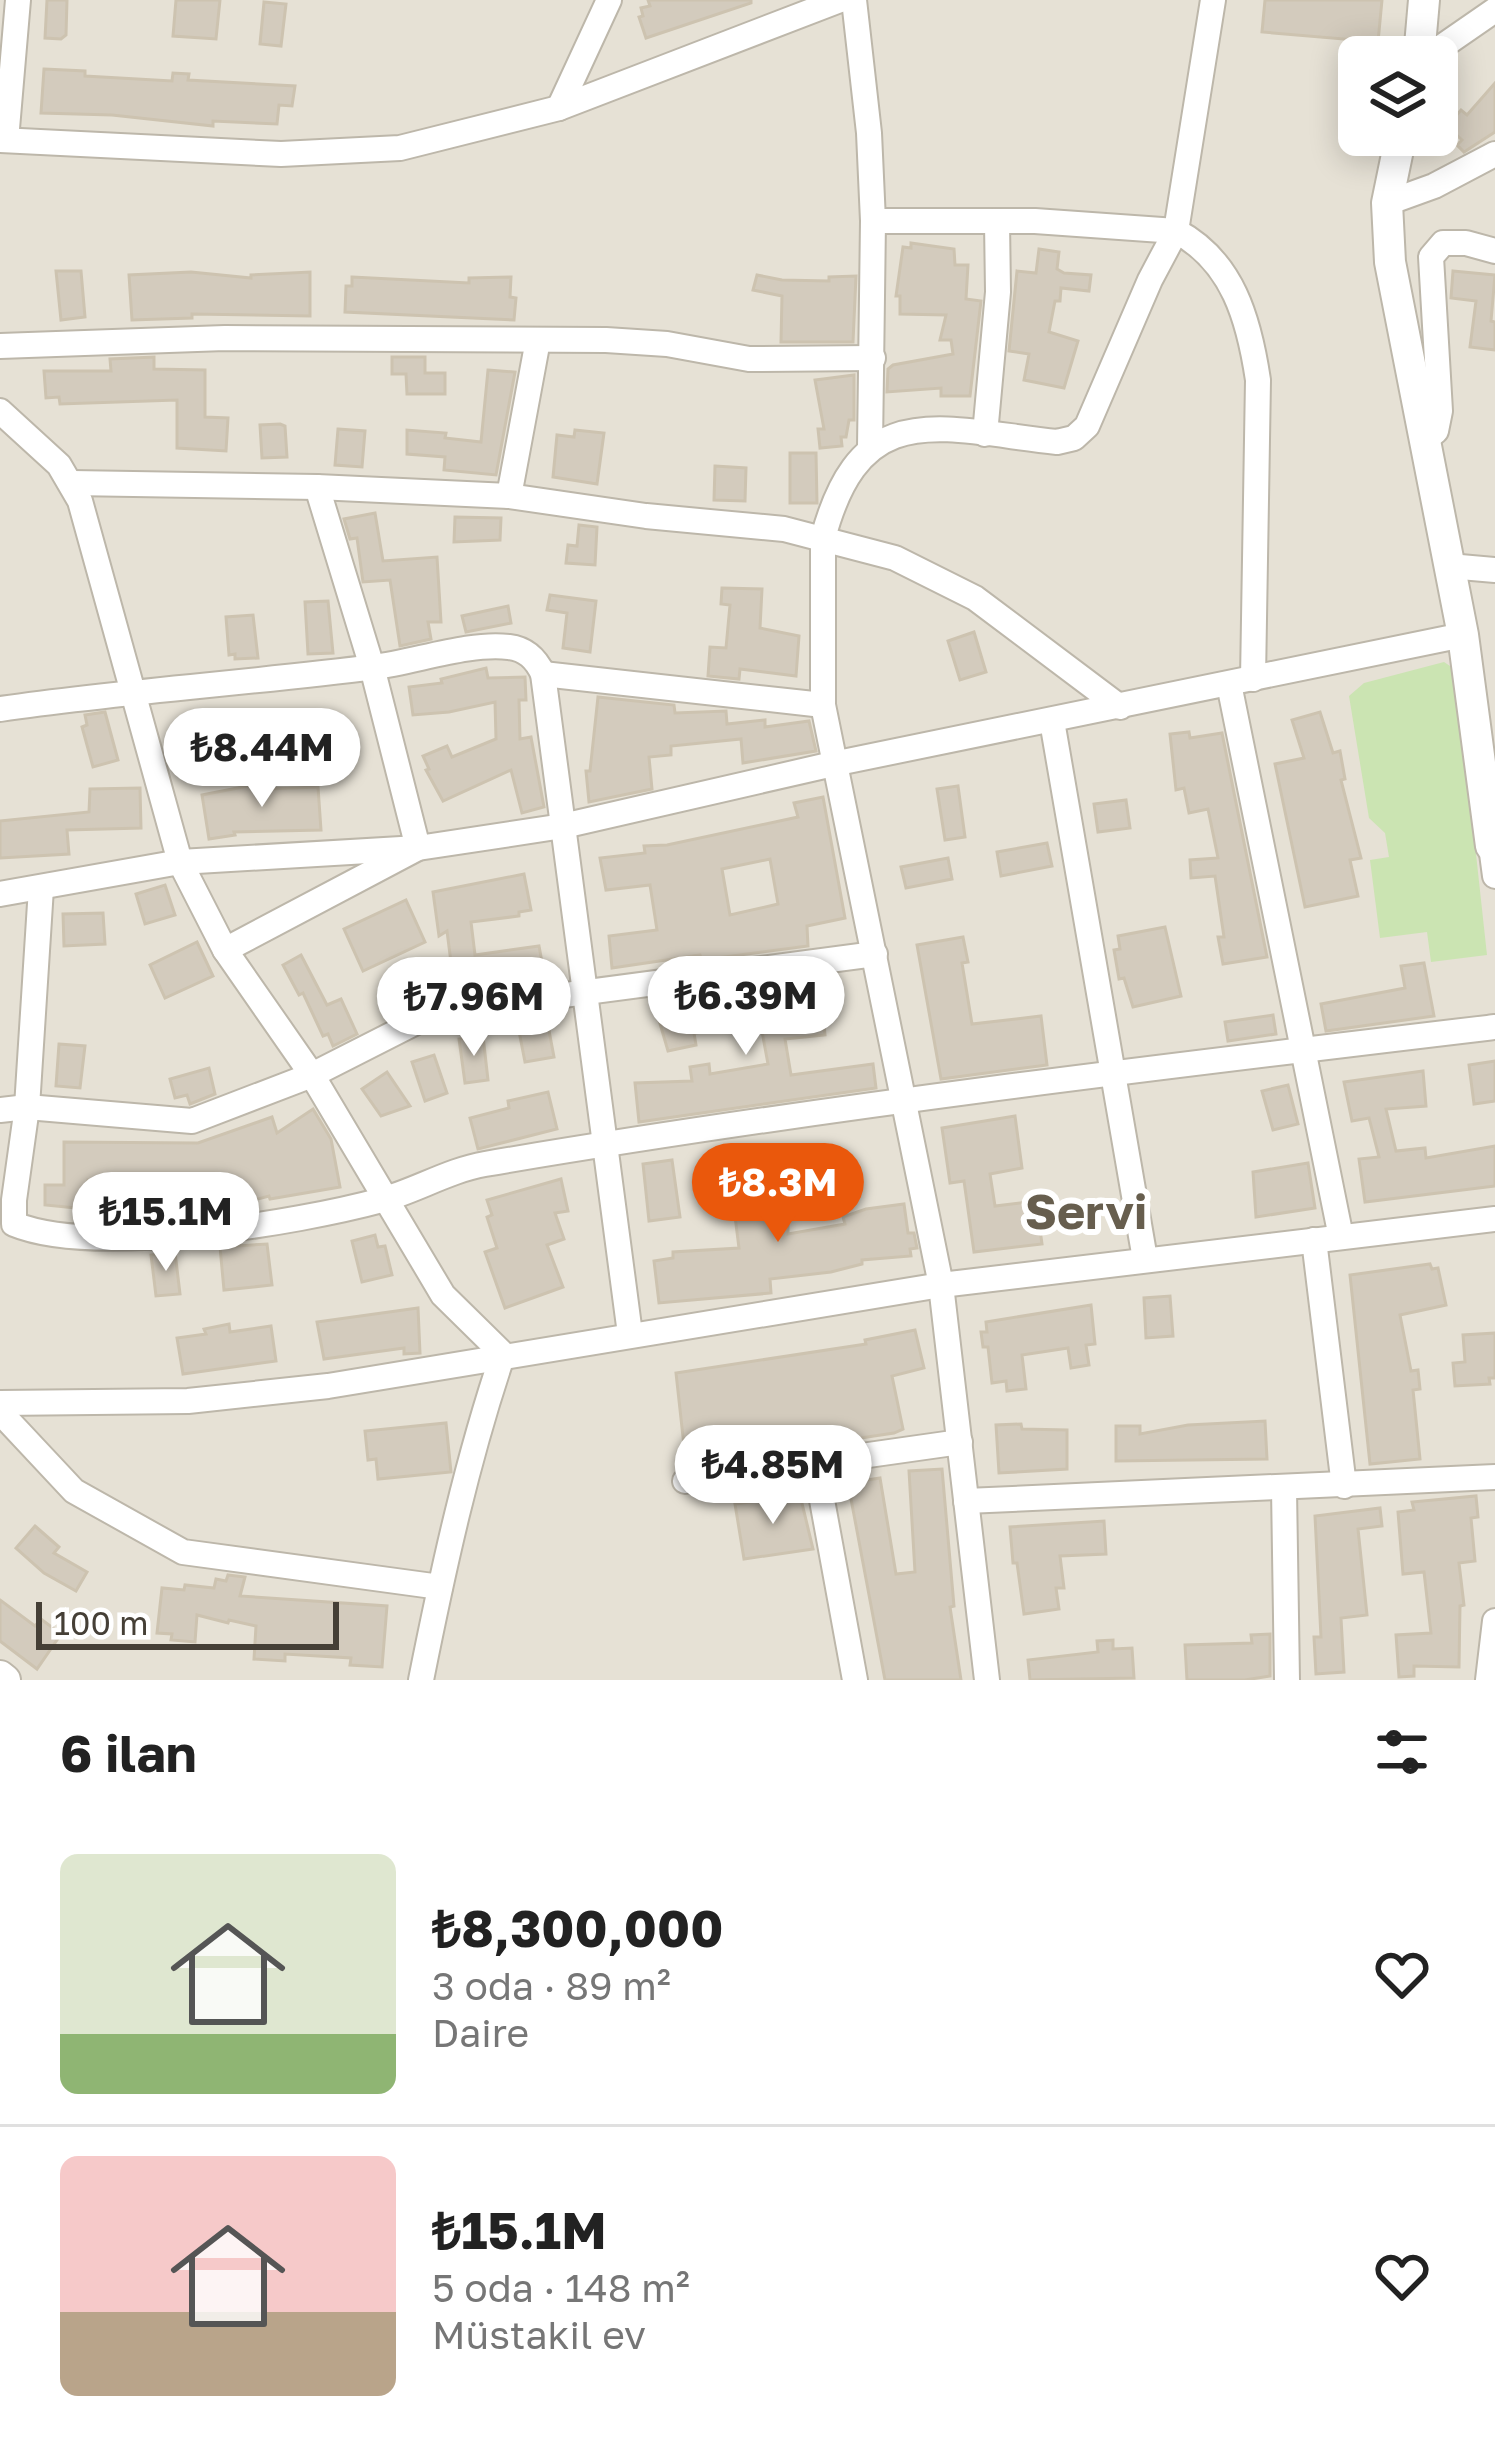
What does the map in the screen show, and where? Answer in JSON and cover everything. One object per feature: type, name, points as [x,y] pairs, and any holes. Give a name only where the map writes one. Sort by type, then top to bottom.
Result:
[{"type":"street","points":[[17,0],[3,140],[322,154],[400,148],[559,108],[840,0]]},
{"type":"street","points":[[559,108],[609,0]]},
{"type":"street","points":[[854,0],[873,221],[871,447]]},
{"type":"street","points":[[987,1680],[941,1285],[823,705],[823,538],[853,464],[871,447],[901,433],[985,434],[1057,442],[1081,434],[1176,231],[1213,0]]},
{"type":"street","points":[[1423,36],[1424,0]]},
{"type":"street","points":[[1455,36],[1495,10]]},
{"type":"street","points":[[1388,203],[1434,186],[1495,154]]},
{"type":"street","points":[[1397,156],[1388,203],[1390,262],[1462,635],[1494,856]]},
{"type":"street","points":[[873,221],[1176,231],[1194,241],[1221,269],[1251,331],[1258,380],[1241,682],[1341,1237]]},
{"type":"street","points":[[985,434],[998,292],[997,222]]},
{"type":"street","points":[[1427,438],[1436,431],[1440,411],[1431,257],[1443,243],[1495,251]]},
{"type":"street","points":[[0,346],[225,338],[637,341],[771,360],[873,358]]},
{"type":"street","points":[[509,496],[538,340]]},
{"type":"street","points":[[5,425],[72,483],[87,521],[180,862],[225,950],[312,1075],[442,1295],[503,1354]]},
{"type":"street","points":[[72,483],[509,496],[784,529],[895,558],[975,598],[1120,707]]},
{"type":"street","points":[[317,487],[372,668],[418,848]]},
{"type":"street","points":[[1449,566],[1495,570]]},
{"type":"street","points":[[0,894],[180,862],[418,848],[563,826],[833,764],[1462,635]]},
{"type":"street","points":[[0,709],[131,690],[372,668],[505,646],[531,655],[543,674],[630,1334]]},
{"type":"street","points":[[543,674],[823,705]]},
{"type":"street","points":[[1052,722],[1145,1259]]},
{"type":"street","points":[[225,950],[418,848]]},
{"type":"street","points":[[41,888],[27,1107],[14,1200],[14,1224],[36,1233],[139,1237],[297,1221],[388,1198],[478,1165],[906,1102],[1495,1027]]},
{"type":"street","points":[[0,1110],[27,1107],[192,1120],[312,1075],[436,1012],[875,954]]},
{"type":"street","points":[[0,1407],[188,1401],[328,1386],[941,1285],[1495,1219]]},
{"type":"street","points":[[1313,1240],[1344,1486]]},
{"type":"street","points":[[421,1680],[485,1406],[503,1354]]},
{"type":"street","points":[[0,1407],[74,1491],[183,1552],[440,1587]]},
{"type":"street","points":[[685,1480],[960,1442]]},
{"type":"street","points":[[815,1462],[855,1680]]},
{"type":"street","points":[[966,1501],[1495,1477]]},
{"type":"street","points":[[1284,1489],[1287,1680]]},
{"type":"street","points":[[1488,1680],[1495,1621]]},
{"type":"shaded area","points":[[0,0],[1495,0],[1495,1680],[0,1680]]},
{"type":"green space","points":[[1444,662],[1456,670],[1487,955],[1431,962],[1427,932],[1380,938],[1370,860],[1389,857],[1385,833],[1369,818],[1349,696],[1364,683]]},
{"type":"building","points":[[47,0],[67,0],[66,35],[61,39],[45,38]]},
{"type":"building","points":[[176,0],[220,0],[216,39],[173,36]]},
{"type":"building","points":[[648,0],[751,3],[646,38],[639,17],[643,16],[641,8],[650,6]]},
{"type":"building","points":[[1265,0],[1382,0],[1379,36],[1338,39],[1262,32]]},
{"type":"building","points":[[264,2],[286,4],[281,46],[260,44]]},
{"type":"building","points":[[44,69],[172,81],[173,73],[189,74],[188,80],[295,86],[292,106],[279,105],[277,124],[213,121],[213,126],[41,113]]},
{"type":"building","points":[[1495,83],[1495,132],[1464,152],[1458,146],[1462,140],[1458,113],[1461,110],[1467,115]]},
{"type":"building","points":[[911,243],[954,249],[955,265],[968,265],[966,299],[981,301],[970,396],[941,396],[941,388],[887,392],[888,369],[893,365],[953,354],[951,340],[940,340],[946,315],[900,314],[900,296],[896,296],[903,247],[911,248]]},
{"type":"building","points":[[1039,249],[1059,252],[1057,269],[1064,273],[1091,275],[1089,291],[1061,288],[1060,301],[1055,301],[1049,332],[1078,341],[1064,388],[1024,380],[1029,354],[1009,351],[1017,271],[1036,273]]},
{"type":"building","points":[[56,271],[81,271],[85,317],[61,320]]},
{"type":"building","points":[[1453,271],[1495,275],[1491,321],[1495,322],[1495,350],[1470,347],[1476,301],[1451,298]]},
{"type":"building","points":[[191,272],[251,278],[310,272],[310,316],[192,314],[192,318],[132,320],[129,275]]},
{"type":"building","points":[[757,275],[829,281],[829,277],[856,276],[853,342],[781,342],[782,296],[753,290]]},
{"type":"building","points":[[352,277],[469,283],[469,278],[511,277],[514,320],[345,312],[346,286],[352,286]]},
{"type":"building","points":[[154,357],[154,369],[205,370],[205,417],[228,418],[226,451],[177,448],[177,400],[60,404],[59,397],[46,398],[44,371],[111,371],[110,359]]},
{"type":"building","points":[[392,357],[425,357],[425,373],[445,373],[445,394],[407,394],[406,374],[392,374]]},
{"type":"building","points":[[488,370],[515,372],[496,475],[444,470],[445,457],[407,454],[407,430],[481,442]]},
{"type":"building","points":[[854,375],[854,420],[849,420],[846,437],[841,437],[842,446],[820,448],[818,429],[824,429],[815,380]]},
{"type":"building","points":[[260,425],[285,426],[287,457],[262,458]]},
{"type":"building","points":[[338,429],[365,431],[362,467],[335,465]]},
{"type":"building","points":[[575,430],[604,433],[597,484],[553,477],[557,435],[574,437]]},
{"type":"building","points":[[790,453],[816,453],[817,503],[790,503]]},
{"type":"building","points":[[715,466],[746,468],[745,501],[714,500]]},
{"type":"building","points":[[375,513],[383,561],[437,557],[441,622],[428,622],[431,639],[400,646],[390,580],[363,582],[357,538],[350,539],[344,519]]},
{"type":"building","points":[[455,517],[501,518],[500,540],[454,542]]},
{"type":"building","points":[[579,525],[597,527],[595,565],[566,563],[568,545],[577,546]]},
{"type":"building","points":[[722,588],[762,589],[760,628],[799,636],[796,676],[740,669],[739,679],[708,676],[710,647],[726,648],[730,605],[721,604]]},
{"type":"building","points":[[550,595],[596,601],[590,652],[563,648],[567,613],[547,610]]},
{"type":"building","points":[[328,601],[333,653],[308,654],[305,602]]},
{"type":"building","points":[[508,606],[511,623],[466,632],[462,616]]},
{"type":"building","points":[[253,615],[258,658],[235,659],[235,654],[229,655],[226,617]]},
{"type":"building","points":[[974,632],[986,672],[960,680],[948,641]]},
{"type":"building","points":[[486,668],[488,678],[525,677],[526,700],[519,700],[520,739],[531,737],[544,807],[522,813],[511,770],[443,801],[426,770],[423,756],[447,746],[452,757],[496,739],[495,702],[413,715],[409,687],[442,683],[441,679]]},
{"type":"building","points":[[598,697],[674,705],[675,713],[726,711],[727,724],[765,720],[765,727],[809,721],[816,751],[743,763],[741,739],[671,746],[671,755],[649,757],[652,789],[589,802],[586,771],[590,771]]},
{"type":"building","points":[[105,712],[118,760],[93,767],[82,727],[87,725],[85,715]]},
{"type":"building","points":[[1320,712],[1333,753],[1340,751],[1345,779],[1341,780],[1361,858],[1350,860],[1358,896],[1305,907],[1275,764],[1304,758],[1292,720]]},
{"type":"building","points":[[1189,732],[1190,738],[1222,733],[1267,957],[1223,964],[1215,876],[1191,878],[1190,860],[1218,858],[1208,809],[1189,813],[1184,788],[1176,790],[1170,734]]},
{"type":"building","points":[[268,782],[268,789],[318,787],[321,830],[234,832],[209,839],[202,795]]},
{"type":"building","points":[[958,786],[965,837],[945,840],[937,789]]},
{"type":"building","points":[[140,788],[141,828],[67,830],[69,854],[0,858],[0,821],[89,812],[90,789]]},
{"type":"building","points":[[823,797],[845,918],[807,926],[808,946],[612,968],[609,936],[657,930],[650,885],[606,890],[600,858],[645,853],[644,846],[798,817],[794,803]],"holes":[[[770,859],[778,904],[730,915],[722,869]]]},
{"type":"building","points":[[1126,800],[1130,828],[1098,832],[1094,804]]},
{"type":"building","points":[[1047,843],[1052,866],[1001,876],[997,852]]},
{"type":"building","points":[[948,858],[952,879],[906,888],[901,867]]},
{"type":"building","points":[[524,874],[531,910],[471,922],[475,955],[539,946],[544,973],[527,976],[528,983],[512,985],[509,967],[476,972],[478,983],[454,986],[447,931],[439,936],[433,892]]},
{"type":"building","points":[[165,885],[175,915],[145,924],[136,894]]},
{"type":"building","points":[[406,900],[425,942],[363,971],[344,929]]},
{"type":"building","points":[[103,913],[105,944],[64,946],[63,914]]},
{"type":"building","points":[[1165,927],[1181,996],[1133,1007],[1124,978],[1119,979],[1114,950],[1120,949],[1118,936]]},
{"type":"building","points":[[963,937],[968,962],[962,963],[972,1024],[1041,1016],[1047,1065],[941,1079],[917,945]]},
{"type":"building","points":[[197,942],[213,976],[165,998],[150,965]]},
{"type":"building","points":[[301,955],[327,1005],[341,999],[357,1034],[333,1046],[328,1034],[323,1036],[303,993],[299,995],[283,965]]},
{"type":"building","points":[[1424,963],[1434,1016],[1326,1031],[1321,1004],[1405,988],[1401,966]]},
{"type":"building","points":[[820,985],[825,1035],[785,1039],[791,1075],[873,1064],[876,1088],[639,1122],[635,1083],[692,1081],[690,1067],[709,1064],[710,1074],[768,1064],[761,1026],[694,1033],[696,1045],[668,1051],[654,1003],[697,999],[699,1012],[757,1006],[755,996]]},
{"type":"building","points":[[1273,1015],[1276,1034],[1228,1041],[1225,1022]]},
{"type":"building","points":[[547,1020],[554,1057],[525,1062],[518,1026]]},
{"type":"building","points":[[483,1036],[488,1080],[465,1083],[459,1039]]},
{"type":"building","points":[[59,1044],[85,1046],[80,1088],[56,1086]]},
{"type":"building","points":[[434,1055],[447,1093],[425,1101],[412,1062]]},
{"type":"building","points":[[1495,1061],[1495,1101],[1474,1104],[1469,1065]]},
{"type":"building","points":[[209,1068],[215,1094],[190,1104],[187,1095],[175,1098],[170,1079]]},
{"type":"building","points":[[1423,1071],[1426,1106],[1386,1109],[1396,1151],[1425,1148],[1426,1158],[1495,1146],[1495,1186],[1365,1202],[1359,1159],[1379,1157],[1369,1118],[1352,1121],[1344,1082]]},
{"type":"building","points":[[387,1072],[410,1106],[381,1116],[362,1089]]},
{"type":"building","points":[[1288,1085],[1298,1124],[1273,1130],[1262,1091]]},
{"type":"building","points":[[548,1092],[557,1129],[478,1149],[470,1118],[509,1108],[508,1101]]},
{"type":"building","points":[[313,1109],[331,1139],[340,1187],[269,1196],[221,1209],[217,1192],[148,1189],[149,1174],[97,1176],[97,1180],[88,1180],[87,1209],[45,1205],[45,1185],[64,1185],[64,1142],[198,1143],[272,1117],[277,1133]]},
{"type":"building","points":[[1015,1116],[1022,1168],[990,1174],[995,1206],[1036,1201],[1042,1244],[974,1252],[964,1181],[950,1183],[942,1128]]},
{"type":"building","points":[[767,1159],[775,1223],[788,1222],[788,1234],[845,1224],[843,1217],[866,1209],[904,1204],[908,1233],[914,1233],[917,1248],[910,1249],[911,1256],[862,1260],[862,1264],[831,1272],[770,1279],[771,1293],[659,1303],[654,1261],[673,1258],[673,1252],[739,1248],[734,1208],[729,1209],[728,1163]]},
{"type":"building","points":[[672,1160],[680,1217],[649,1221],[643,1164]]},
{"type":"building","points":[[1308,1163],[1315,1208],[1256,1217],[1253,1172]]},
{"type":"building","points":[[561,1179],[568,1211],[555,1213],[564,1239],[547,1245],[563,1287],[505,1308],[485,1252],[497,1248],[487,1200]]},
{"type":"building","points":[[375,1235],[378,1247],[385,1246],[392,1275],[362,1282],[352,1241]]},
{"type":"building","points":[[267,1244],[272,1285],[224,1290],[220,1247]]},
{"type":"building","points":[[175,1252],[180,1294],[156,1296],[151,1255]]},
{"type":"building","points":[[1430,1264],[1438,1268],[1446,1305],[1400,1315],[1411,1371],[1418,1370],[1420,1389],[1413,1390],[1420,1459],[1370,1464],[1350,1275]]},
{"type":"building","points":[[1170,1296],[1173,1336],[1146,1338],[1144,1298]]},
{"type":"building","points":[[1091,1305],[1095,1344],[1086,1345],[1089,1365],[1071,1368],[1068,1348],[1022,1355],[1026,1389],[1007,1391],[1006,1381],[992,1383],[988,1347],[983,1347],[981,1332],[987,1332],[986,1322]]},
{"type":"building","points":[[418,1308],[420,1353],[404,1354],[404,1348],[324,1359],[317,1322]]},
{"type":"building","points":[[229,1324],[230,1332],[271,1326],[276,1361],[183,1374],[177,1338],[206,1334],[204,1329]]},
{"type":"building","points":[[915,1330],[924,1368],[892,1376],[903,1429],[686,1464],[676,1373],[866,1344],[865,1340]]},
{"type":"building","points":[[1495,1333],[1495,1378],[1489,1378],[1490,1384],[1455,1386],[1453,1363],[1465,1362],[1463,1335]]},
{"type":"building","points":[[1265,1421],[1267,1459],[1116,1461],[1116,1426],[1140,1426],[1140,1434],[1188,1425]]},
{"type":"building","points":[[446,1423],[451,1472],[378,1479],[376,1459],[368,1460],[365,1431]]},
{"type":"building","points":[[1021,1424],[1022,1429],[1067,1430],[1067,1469],[999,1473],[996,1425]]},
{"type":"building","points":[[942,1469],[954,1606],[950,1607],[961,1680],[885,1680],[848,1483],[880,1478],[896,1574],[915,1572],[909,1471]]},
{"type":"building","points":[[800,1495],[813,1549],[744,1559],[735,1504]]},
{"type":"building","points":[[1476,1496],[1478,1517],[1471,1518],[1475,1561],[1459,1563],[1464,1605],[1460,1606],[1459,1667],[1414,1666],[1414,1676],[1399,1677],[1396,1635],[1431,1633],[1424,1572],[1403,1574],[1398,1512],[1414,1510],[1412,1502]]},
{"type":"building","points":[[1380,1508],[1382,1526],[1358,1529],[1367,1615],[1341,1618],[1344,1672],[1316,1674],[1314,1637],[1321,1637],[1315,1516]]},
{"type":"building","points":[[1104,1521],[1106,1554],[1060,1556],[1064,1588],[1056,1588],[1059,1609],[1024,1614],[1010,1527]]},
{"type":"building","points":[[35,1526],[59,1547],[54,1553],[87,1572],[76,1591],[44,1573],[16,1548]]},
{"type":"building","points":[[228,1575],[245,1577],[240,1596],[387,1606],[382,1667],[350,1665],[351,1658],[285,1654],[285,1661],[254,1659],[256,1626],[197,1615],[195,1642],[157,1633],[162,1588],[214,1588],[216,1579],[226,1581]]},
{"type":"building","points":[[0,1600],[35,1626],[41,1619],[61,1634],[37,1669],[0,1641]]},
{"type":"building","points":[[1270,1634],[1270,1676],[1187,1680],[1185,1645],[1252,1643],[1251,1635]]},
{"type":"building","points":[[1113,1640],[1113,1649],[1132,1648],[1134,1678],[1030,1680],[1028,1660],[1098,1652],[1097,1641]]},
{"type":"district","name":"Servi","points":[[1086,1212]]}]
